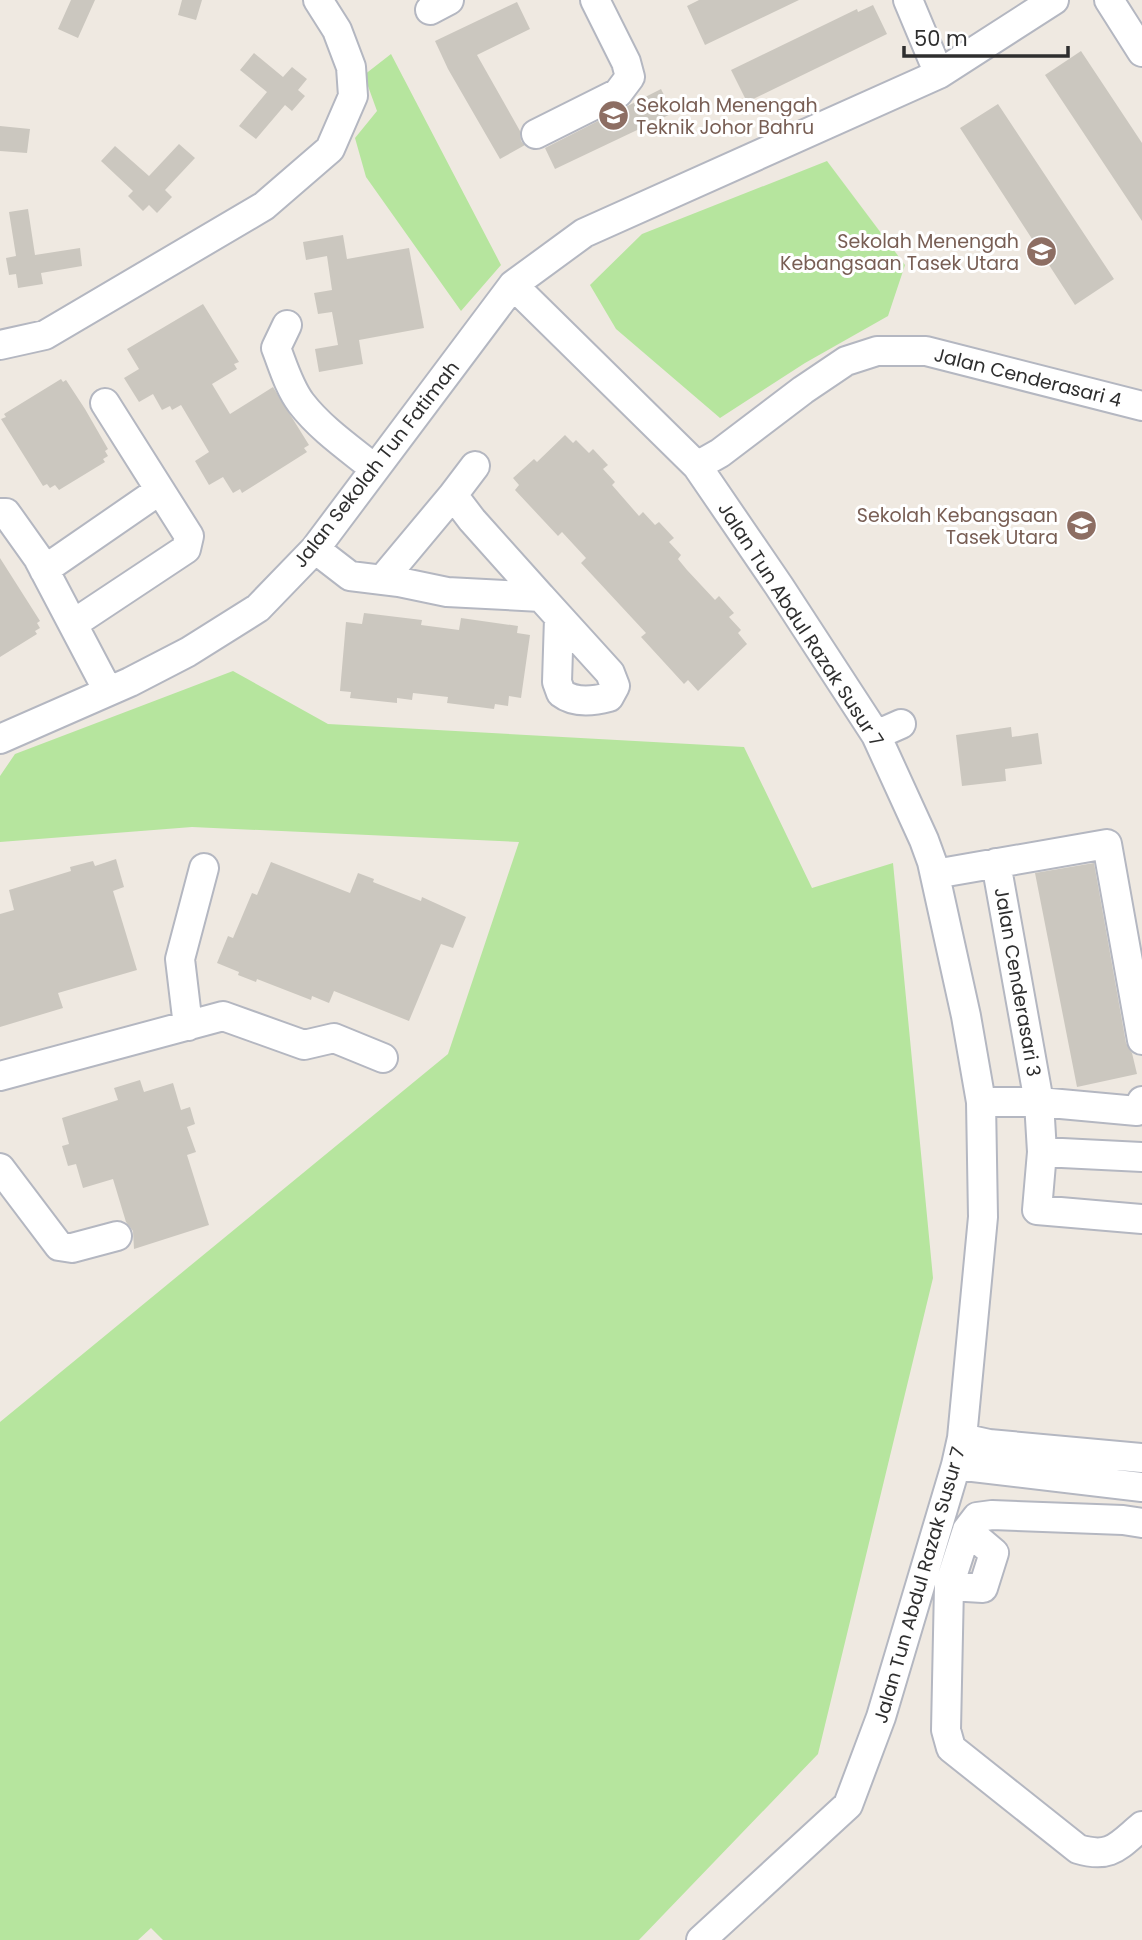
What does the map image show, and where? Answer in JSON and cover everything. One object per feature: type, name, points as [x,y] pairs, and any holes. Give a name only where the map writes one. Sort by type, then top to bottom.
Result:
[{"type":"street","points":[[0,345],[45,335],[264,206],[330,149],[353,96],[351,67],[337,30],[318,0]]},
{"type":"street","points":[[536,134],[618,93],[630,77],[626,62],[595,0]]},
{"type":"street","points":[[908,0],[939,74]]},
{"type":"street","points":[[513,285],[584,233],[939,74],[1054,0]]},
{"type":"street","points":[[1109,0],[1142,52]]},
{"type":"street","name":"Jalan Tun Abdul Razak Susur 7","points":[[513,285],[696,466],[779,586],[889,730],[931,858],[966,1016],[981,1102],[984,1217],[959,1451],[881,1717],[848,1805],[701,1940]]},
{"type":"street","name":"Jalan Sekolah Tun Fatimah","points":[[0,739],[188,652],[258,608],[315,549],[513,285]]},
{"type":"street","points":[[287,326],[276,348],[300,402],[327,431],[375,469]]},
{"type":"street","name":"Jalan Cenderasari 4","points":[[696,466],[720,453],[846,361],[877,351],[926,351],[1142,406]]},
{"type":"street","points":[[73,624],[186,549],[189,536],[105,403]]},
{"type":"street","points":[[382,580],[475,466]]},
{"type":"street","points":[[44,570],[160,490]]},
{"type":"street","points":[[315,549],[350,576],[550,608],[453,495]]},
{"type":"street","points":[[0,513],[6,513],[16,524],[44,570],[108,691]]},
{"type":"street","points":[[931,858],[996,863],[1107,844],[1142,1040]]},
{"type":"street","name":"Jalan Cenderasari 3","points":[[996,863],[1039,1102],[1042,1152],[1037,1210],[1142,1219]]},
{"type":"street","points":[[188,1026],[180,959],[204,868]]},
{"type":"street","points":[[0,1076],[223,1016],[304,1045],[334,1038],[383,1058]]},
{"type":"street","points":[[981,1102],[1039,1102],[1137,1111],[1142,1101]]},
{"type":"street","points":[[1042,1152],[1142,1157]]},
{"type":"street","points":[[0,1168],[59,1246],[72,1248],[117,1236]]},
{"type":"street","points":[[959,1451],[989,1444],[1142,1458]]},
{"type":"street","points":[[959,1451],[1142,1487]]},
{"type":"street","points":[[1142,1523],[992,1515],[977,1517],[967,1530],[949,1586],[946,1730],[951,1748],[1078,1849],[1095,1854],[1114,1850],[1142,1826]]},
{"type":"green space","points":[[391,54],[501,265],[461,311],[366,177],[355,138],[377,111],[364,75]]},
{"type":"green space","points":[[827,161],[905,265],[888,316],[805,363],[720,418],[616,329],[590,285],[642,234]]},
{"type":"green space","points":[[233,671],[328,724],[744,747],[812,888],[893,863],[933,1278],[818,1754],[639,1940],[163,1940],[151,1928],[138,1940],[0,1940],[0,1422],[448,1054],[519,842],[192,827],[0,842],[0,776],[15,754]]},
{"type":"building","points":[[71,0],[95,0],[78,38],[58,29]]},
{"type":"building","points":[[182,0],[202,0],[196,20],[178,15]]},
{"type":"building","points":[[699,0],[799,0],[705,45],[687,6]]},
{"type":"building","points":[[517,2],[530,29],[477,55],[520,131],[521,141],[525,145],[500,159],[448,69],[435,41]]},
{"type":"building","points":[[873,5],[887,34],[747,102],[731,70],[857,9],[858,12]]},
{"type":"building","points":[[1081,51],[1142,143],[1142,221],[1045,75]]},
{"type":"building","points":[[254,53],[283,77],[292,67],[307,79],[298,90],[305,96],[292,111],[285,105],[256,139],[239,126],[267,92],[240,70]]},
{"type":"building","points":[[661,89],[673,113],[555,169],[545,148]]},
{"type":"building","points":[[998,104],[1114,279],[1075,305],[960,128]]},
{"type":"building","points":[[0,126],[30,129],[27,153],[0,151]]},
{"type":"building","points":[[179,144],[195,158],[165,190],[172,197],[157,213],[149,205],[143,211],[128,196],[133,191],[101,161],[115,146],[149,176]]},
{"type":"building","points":[[28,209],[35,255],[80,248],[82,266],[41,273],[43,284],[18,288],[16,274],[9,275],[6,258],[16,256],[9,212]]},
{"type":"building","points":[[343,235],[347,259],[409,248],[424,328],[359,340],[363,364],[319,372],[315,349],[338,345],[332,312],[318,314],[314,293],[332,290],[327,256],[306,260],[303,242]]},
{"type":"building","points":[[203,304],[239,362],[234,364],[237,369],[212,384],[230,414],[273,387],[309,445],[304,448],[307,452],[242,493],[240,489],[233,493],[223,477],[209,485],[195,461],[209,452],[181,405],[172,410],[170,406],[162,410],[153,394],[139,402],[124,378],[139,369],[127,349]]},
{"type":"building","points":[[61,379],[63,382],[66,380],[85,409],[108,449],[105,451],[108,456],[103,459],[105,462],[59,490],[55,485],[50,488],[47,484],[43,486],[1,419],[6,417],[4,414]]},
{"type":"building","points":[[565,435],[573,443],[576,440],[589,453],[593,449],[608,465],[603,469],[615,482],[612,485],[639,516],[643,512],[655,525],[659,522],[674,538],[669,542],[681,555],[678,559],[687,570],[715,600],[719,596],[734,613],[729,617],[741,630],[738,633],[747,644],[698,691],[688,680],[684,684],[641,637],[646,633],[581,563],[586,558],[562,532],[558,536],[515,490],[519,485],[513,478],[534,459],[537,462]]},
{"type":"building","points":[[0,558],[40,621],[37,623],[40,628],[35,631],[37,634],[0,657]]},
{"type":"building","points":[[364,613],[422,620],[421,625],[459,630],[461,618],[518,626],[517,633],[530,635],[521,698],[509,696],[508,706],[495,704],[494,709],[447,703],[448,697],[413,693],[412,700],[397,698],[397,703],[350,698],[351,692],[340,691],[346,622],[362,624]]},
{"type":"building","points":[[1011,727],[1012,737],[1038,733],[1042,764],[1005,769],[1006,781],[962,786],[956,735]]},
{"type":"building","points":[[116,859],[124,887],[113,891],[137,970],[58,993],[63,1008],[0,1027],[0,914],[14,910],[9,890],[71,871],[70,867],[93,861],[95,866]]},
{"type":"building","points":[[271,862],[350,893],[358,873],[374,879],[373,882],[421,901],[422,897],[466,917],[453,948],[441,944],[409,1021],[334,991],[329,1003],[312,996],[311,1000],[257,979],[256,982],[238,975],[239,972],[217,963],[228,936],[233,938],[252,893],[257,895]]},
{"type":"building","points":[[1094,863],[1126,1043],[1132,1053],[1137,1074],[1077,1087],[1035,873]]},
{"type":"building","points":[[140,1080],[144,1092],[173,1083],[181,1110],[190,1107],[195,1124],[187,1127],[196,1152],[187,1155],[209,1225],[134,1249],[133,1231],[126,1222],[113,1179],[83,1188],[76,1164],[68,1166],[62,1146],[69,1144],[62,1118],[118,1100],[114,1088]]},
{"type":"place","name":"Sekolah Menengah Teknik Johor Bahru","points":[[613,116]]},
{"type":"place","name":"Sekolah Menengah Kebangsaan Tasek Utara","points":[[1042,252]]},
{"type":"place","name":"Sekolah Kebangsaan Tasek Utara","points":[[1081,526]]}]
